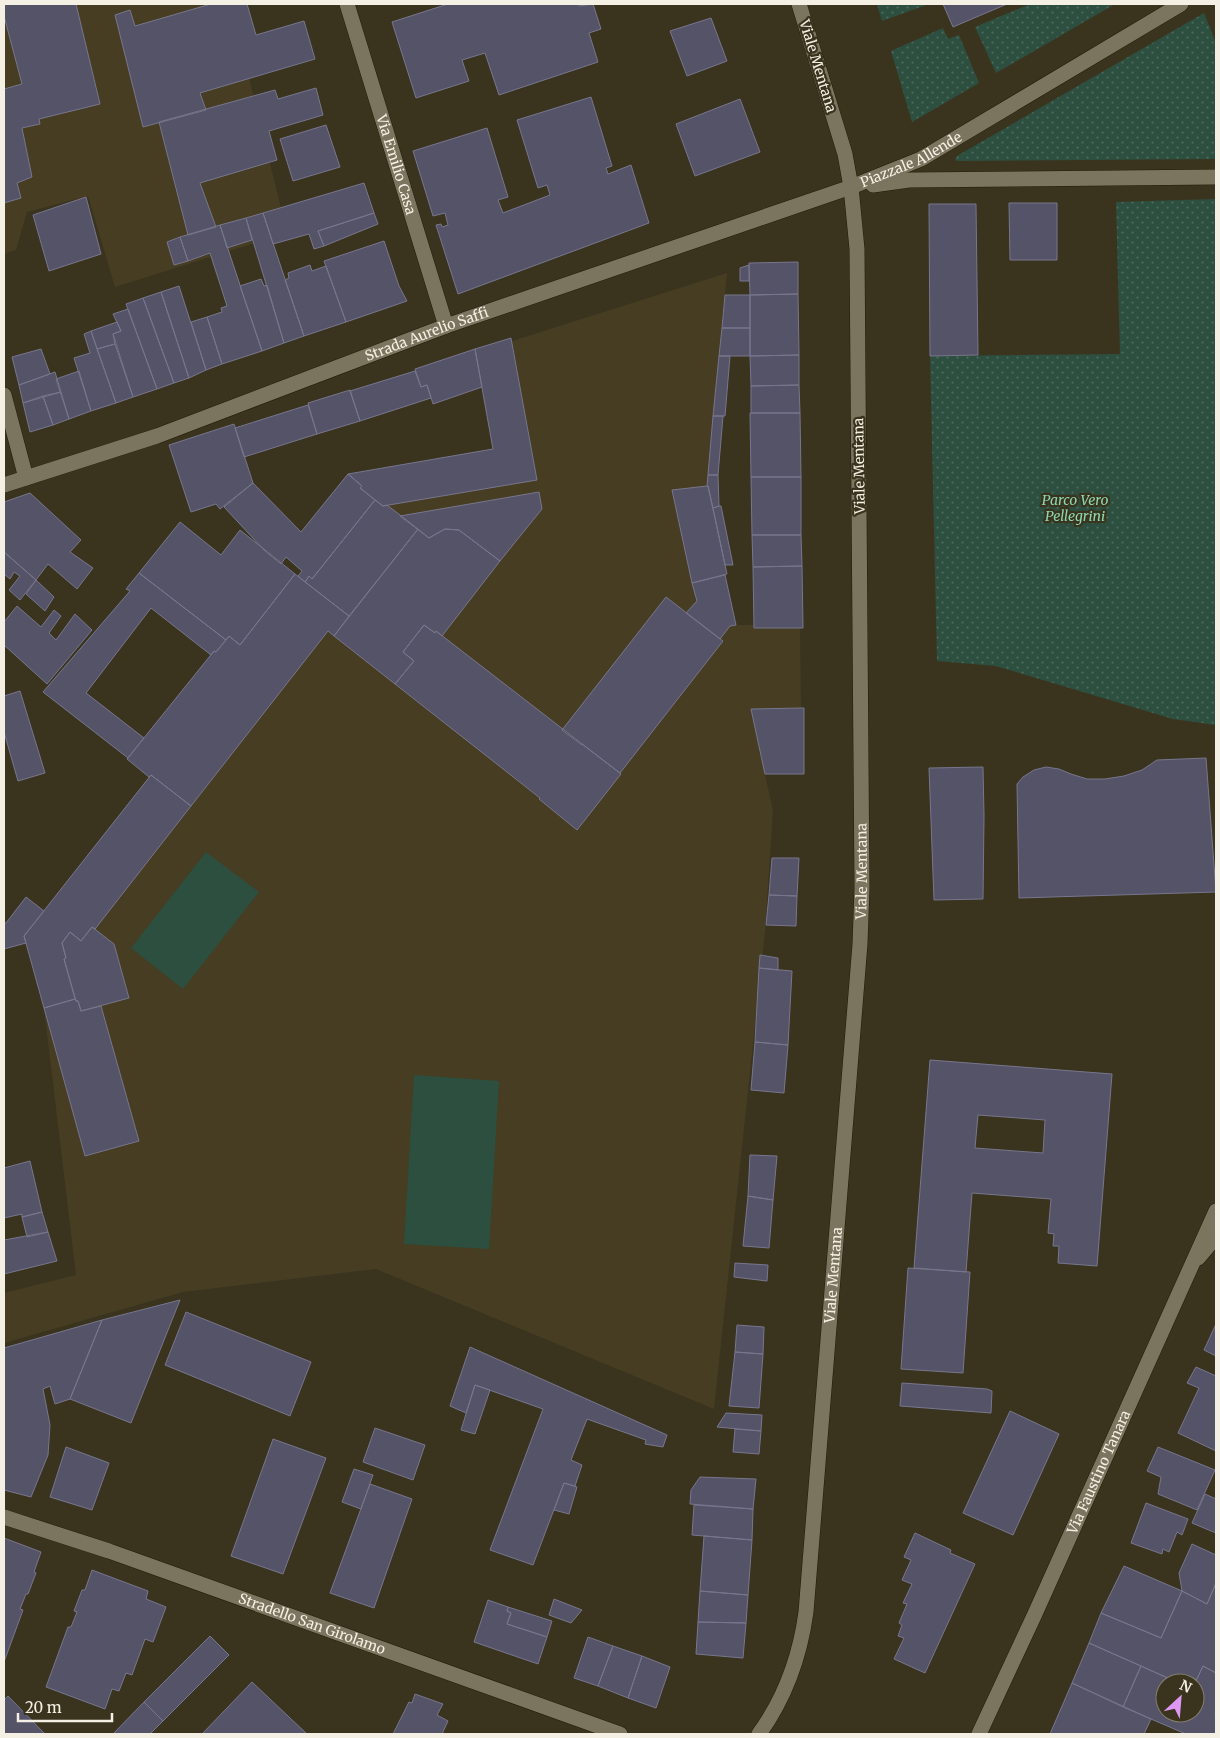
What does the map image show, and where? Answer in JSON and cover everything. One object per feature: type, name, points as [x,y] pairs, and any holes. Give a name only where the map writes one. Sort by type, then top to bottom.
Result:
[{"type":"street","name":"Via Emilio Casa","points":[[347,4],[446,326]]},
{"type":"street","name":"Viale Mentana","points":[[759,1734],[766,1728],[778,1706],[792,1671],[803,1632],[806,1612],[860,944],[862,888],[858,284],[851,188],[845,154],[799,4]]},
{"type":"street","name":"Piazzale Allende","points":[[851,188],[921,159],[1181,4]]},
{"type":"street","name":"Piazzale Allende","points":[[851,188],[909,180],[1216,177]]},
{"type":"street","name":"Strada Aurelio Saffi","points":[[4,485],[157,436],[446,326],[851,188]]},
{"type":"street","points":[[4,395],[26,478]]},
{"type":"street","name":"Via Faustino Tanara","points":[[979,1734],[1216,1211]]},
{"type":"street","points":[[1188,1274],[1199,1256],[1216,1237]]},
{"type":"street","name":"Stradello San Girolamo","points":[[4,1517],[110,1551],[620,1734]]},
{"type":"shaded area","points":[[4,4],[231,4],[287,233],[115,287],[88,196],[27,212],[16,250],[4,254]]},
{"type":"shaded area","points":[[727,273],[707,486],[727,574],[725,575],[736,625],[754,625],[755,628],[800,628],[801,708],[751,709],[773,811],[765,932],[714,1409],[376,1269],[183,1292],[4,1343],[4,1293],[76,1275],[44,1008],[26,943],[44,911],[149,777],[127,759],[214,651],[304,582],[312,579],[375,500],[537,479],[512,341]]},
{"type":"green space","points":[[877,4],[929,4],[882,21]]},
{"type":"green space","points":[[1030,4],[1115,4],[996,73],[975,27]]},
{"type":"green space","points":[[1204,13],[1216,43],[1216,159],[955,160],[957,156]]},
{"type":"green space","points":[[943,28],[948,39],[959,35],[979,83],[912,122],[891,51]]},
{"type":"green space","name":"Parco Vero Pellegrini","points":[[1216,199],[1216,725],[1173,719],[996,666],[937,661],[930,356],[1120,354],[1116,202]]},
{"type":"green space","points":[[206,852],[259,892],[183,989],[131,948]]},
{"type":"green space","points":[[414,1075],[499,1081],[489,1249],[404,1244]]},
{"type":"building","points":[[4,4],[76,4],[100,104],[39,119],[40,124],[22,128],[32,177],[17,183],[21,198],[4,203],[4,89],[22,84],[4,16]]},
{"type":"building","points":[[211,4],[247,4],[256,35],[304,21],[315,59],[200,93],[206,110],[143,127],[115,15],[130,10],[135,26]]},
{"type":"building","points":[[448,4],[578,4],[579,6],[593,4],[601,29],[589,33],[598,62],[499,95],[485,53],[462,60],[469,81],[416,98],[392,22]]},
{"type":"building","points":[[943,4],[1007,4],[953,27]]},
{"type":"building","points":[[711,18],[727,61],[687,76],[670,31]]},
{"type":"building","points":[[316,88],[323,115],[269,131],[277,160],[200,183],[216,227],[188,235],[159,122],[275,90],[278,99]]},
{"type":"building","points":[[591,97],[612,166],[606,168],[608,174],[631,165],[649,223],[458,294],[436,225],[441,224],[442,227],[448,225],[445,213],[433,216],[413,151],[487,128],[508,197],[498,200],[503,213],[550,195],[547,185],[538,188],[517,120]]},
{"type":"building","points":[[740,99],[760,152],[695,176],[676,124]]},
{"type":"building","points":[[326,125],[340,167],[293,181],[280,139]]},
{"type":"building","points":[[364,183],[374,213],[318,231],[324,246],[314,249],[309,234],[273,244],[263,213]]},
{"type":"building","points":[[86,197],[101,254],[49,271],[33,215]]},
{"type":"building","points":[[1009,203],[1057,203],[1057,260],[1010,260]]},
{"type":"building","points":[[929,204],[976,204],[978,355],[930,356]]},
{"type":"building","points":[[263,213],[304,336],[284,343],[246,218]]},
{"type":"building","points":[[374,213],[378,224],[324,246],[318,231]]},
{"type":"building","points":[[246,218],[252,240],[227,248],[220,225]]},
{"type":"building","points":[[220,225],[262,351],[222,364],[207,317],[222,312],[221,308],[227,306],[210,253],[188,261],[180,237]]},
{"type":"building","points":[[180,237],[188,261],[174,265],[167,242]]},
{"type":"building","points":[[384,241],[399,286],[407,301],[346,322],[324,261]]},
{"type":"building","points":[[798,262],[798,294],[750,295],[749,263]]},
{"type":"building","points":[[310,265],[312,271],[326,266],[346,322],[304,336],[285,280],[289,278],[288,273]]},
{"type":"building","points":[[749,265],[749,281],[740,281],[740,268]]},
{"type":"building","points":[[261,279],[264,286],[267,285],[284,343],[262,351],[240,286]]},
{"type":"building","points":[[179,286],[206,370],[189,378],[161,292]]},
{"type":"building","points":[[161,292],[189,378],[174,383],[143,298]]},
{"type":"building","points":[[798,294],[799,355],[750,356],[750,295]]},
{"type":"building","points":[[725,295],[750,295],[750,328],[722,328]]},
{"type":"building","points":[[143,298],[174,383],[157,389],[126,304]]},
{"type":"building","points":[[128,309],[157,389],[133,397],[113,334],[121,331],[113,314]]},
{"type":"building","points":[[207,317],[222,364],[206,370],[191,322]]},
{"type":"building","points":[[117,322],[121,331],[113,334],[115,344],[97,349],[91,331]]},
{"type":"building","points":[[722,328],[750,328],[750,356],[719,356]]},
{"type":"building","points":[[91,331],[116,403],[91,411],[74,358],[90,353],[84,334]]},
{"type":"building","points":[[511,338],[537,480],[383,506],[360,488],[362,486],[348,474],[493,449],[475,349]]},
{"type":"building","points":[[115,344],[133,397],[116,403],[97,349]]},
{"type":"building","points":[[41,349],[50,374],[19,385],[12,357]]},
{"type":"building","points":[[475,349],[482,387],[433,404],[427,385],[421,387],[415,369]]},
{"type":"building","points":[[799,355],[799,385],[751,386],[750,356]]},
{"type":"building","points":[[719,356],[730,356],[725,416],[713,416]]},
{"type":"building","points":[[79,371],[91,411],[69,419],[56,379]]},
{"type":"building","points":[[415,371],[421,387],[427,385],[431,398],[360,421],[350,391]]},
{"type":"building","points":[[55,372],[61,392],[23,403],[19,385]]},
{"type":"building","points":[[799,385],[800,413],[751,413],[751,386]]},
{"type":"building","points":[[350,390],[360,421],[317,434],[308,403]]},
{"type":"building","points":[[61,392],[69,419],[53,425],[43,396]]},
{"type":"building","points":[[43,396],[53,425],[30,432],[23,403]]},
{"type":"building","points":[[308,405],[317,434],[244,457],[235,428]]},
{"type":"building","points":[[750,413],[800,413],[801,477],[751,477]]},
{"type":"building","points":[[713,416],[723,416],[718,475],[708,475]]},
{"type":"building","points":[[234,424],[253,483],[220,509],[216,504],[191,512],[169,445]]},
{"type":"building","points":[[348,474],[362,486],[360,488],[375,500],[312,579],[309,576],[305,582],[298,576],[302,571],[286,557],[281,564],[264,550],[224,507],[253,483],[301,532]]},
{"type":"building","points":[[708,475],[718,475],[719,506],[713,508],[707,486]]},
{"type":"building","points":[[751,477],[801,477],[801,535],[752,535]]},
{"type":"building","points":[[708,486],[727,574],[692,583],[672,490]]},
{"type":"building","points":[[539,492],[542,509],[500,561],[459,530],[445,529],[429,538],[400,516]]},
{"type":"building","points":[[30,493],[81,540],[70,552],[93,568],[77,589],[48,564],[36,580],[4,552],[4,502]]},
{"type":"building","points":[[375,500],[383,506],[387,505],[418,529],[349,616],[305,582],[309,576],[312,579]]},
{"type":"building","points":[[721,506],[733,565],[725,565],[713,508]]},
{"type":"building","points":[[180,522],[221,555],[240,530],[295,574],[240,645],[229,636],[226,640],[139,573]]},
{"type":"building","points":[[418,529],[429,538],[445,529],[459,530],[500,561],[442,636],[424,625],[403,652],[414,661],[395,684],[334,636]]},
{"type":"building","points":[[752,535],[801,535],[802,566],[753,567]]},
{"type":"building","points":[[4,552],[36,580],[20,600],[9,590],[20,576],[14,572],[10,579],[4,574]]},
{"type":"building","points":[[802,566],[803,628],[754,628],[753,567]]},
{"type":"building","points":[[139,573],[226,640],[211,655],[151,608],[86,693],[144,738],[128,758],[43,692],[130,591],[126,589]]},
{"type":"building","points":[[295,574],[349,616],[334,636],[328,631],[191,806],[127,759],[214,651],[216,652],[229,636],[240,645]]},
{"type":"building","points":[[725,575],[736,625],[730,626],[720,639],[686,613],[697,601],[692,583]]},
{"type":"building","points":[[36,580],[54,597],[45,611],[26,594]]},
{"type":"building","points":[[666,597],[723,641],[620,773],[562,730]]},
{"type":"building","points":[[17,606],[41,627],[54,610],[61,616],[49,633],[56,640],[75,614],[92,630],[47,684],[4,645],[4,622]]},
{"type":"building","points":[[424,625],[435,633],[436,631],[621,774],[577,830],[540,798],[395,684],[414,661],[403,652]]},
{"type":"building","points":[[20,691],[45,773],[18,781],[4,732],[4,696]]},
{"type":"building","points":[[804,708],[804,774],[765,774],[751,709]]},
{"type":"building","points":[[1206,758],[1216,892],[1019,898],[1017,784],[1023,777],[1034,770],[1046,767],[1059,769],[1087,779],[1105,779],[1124,776],[1142,770],[1157,760]]},
{"type":"building","points":[[983,767],[983,899],[934,900],[929,768]]},
{"type":"building","points":[[151,775],[191,806],[95,929],[92,927],[81,941],[70,932],[62,943],[66,958],[64,959],[75,999],[44,1008],[24,936]]},
{"type":"building","points":[[772,858],[799,858],[797,896],[769,895]]},
{"type":"building","points":[[769,895],[797,896],[796,926],[766,925]]},
{"type":"building","points":[[26,897],[44,911],[24,936],[26,943],[4,949],[4,923],[6,923]]},
{"type":"building","points":[[92,927],[114,944],[129,998],[81,1011],[78,1001],[76,1001],[64,959],[66,958],[62,943],[70,932],[81,941]]},
{"type":"building","points":[[760,955],[778,958],[778,970],[759,968]]},
{"type":"building","points":[[759,968],[792,971],[788,1045],[755,1042]]},
{"type":"building","points":[[75,999],[78,1001],[81,1011],[101,1006],[139,1141],[85,1156],[44,1008]]},
{"type":"building","points":[[755,1042],[788,1045],[784,1093],[751,1090]]},
{"type":"building","points":[[930,1060],[1112,1074],[1097,1266],[1058,1263],[1059,1246],[1053,1246],[1054,1234],[1048,1233],[1051,1199],[972,1193],[966,1272],[914,1268]],"holes":[[[978,1115],[1045,1120],[1043,1153],[975,1148]]]},
{"type":"building","points":[[750,1155],[777,1156],[773,1200],[748,1196]]},
{"type":"building","points":[[30,1161],[42,1212],[22,1217],[22,1214],[4,1218],[4,1168]]},
{"type":"building","points":[[748,1196],[773,1200],[769,1248],[743,1246]]},
{"type":"building","points":[[42,1212],[48,1232],[27,1237],[22,1217]]},
{"type":"building","points":[[48,1232],[57,1261],[4,1274],[4,1240]]},
{"type":"building","points":[[735,1263],[768,1265],[767,1281],[734,1277]]},
{"type":"building","points":[[908,1268],[970,1272],[963,1373],[901,1369]]},
{"type":"building","points":[[180,1300],[131,1423],[70,1399],[102,1320]]},
{"type":"building","points":[[186,1312],[311,1362],[290,1416],[165,1365]]},
{"type":"building","points":[[102,1320],[70,1399],[55,1404],[50,1386],[43,1389],[50,1425],[48,1455],[31,1497],[4,1490],[4,1348]]},
{"type":"building","points":[[1216,1324],[1216,1356],[1204,1350]]},
{"type":"building","points":[[737,1325],[764,1327],[763,1354],[735,1352]]},
{"type":"building","points":[[470,1347],[667,1435],[663,1447],[645,1444],[646,1440],[587,1419],[571,1460],[582,1465],[575,1486],[564,1483],[533,1565],[490,1550],[543,1409],[475,1385],[466,1413],[450,1406]]},
{"type":"building","points":[[735,1352],[763,1354],[759,1408],[729,1406]]},
{"type":"building","points":[[1196,1367],[1216,1376],[1216,1451],[1178,1433],[1199,1388],[1187,1383]]},
{"type":"building","points":[[902,1383],[987,1389],[992,1391],[991,1413],[900,1406]]},
{"type":"building","points":[[475,1385],[490,1390],[475,1434],[461,1430]]},
{"type":"building","points":[[1010,1411],[1059,1434],[1013,1535],[963,1513]]},
{"type":"building","points":[[726,1413],[762,1415],[761,1431],[717,1427]]},
{"type":"building","points":[[375,1428],[425,1445],[413,1480],[363,1462]]},
{"type":"building","points":[[735,1429],[761,1431],[759,1454],[733,1452]]},
{"type":"building","points":[[273,1439],[326,1458],[283,1574],[231,1556]]},
{"type":"building","points":[[66,1447],[109,1463],[92,1510],[50,1497]]},
{"type":"building","points":[[1158,1447],[1215,1470],[1197,1510],[1158,1494],[1161,1477],[1147,1471]]},
{"type":"building","points":[[354,1469],[373,1475],[361,1509],[342,1502]]},
{"type":"building","points":[[700,1477],[756,1479],[753,1509],[690,1504],[691,1490]]},
{"type":"building","points":[[564,1483],[577,1487],[569,1514],[554,1510]]},
{"type":"building","points":[[370,1484],[412,1499],[374,1608],[330,1593]]},
{"type":"building","points":[[1205,1494],[1216,1499],[1216,1533],[1192,1523]]},
{"type":"building","points":[[1146,1503],[1188,1519],[1182,1535],[1177,1532],[1169,1552],[1163,1549],[1162,1554],[1131,1543]]},
{"type":"building","points":[[694,1505],[753,1509],[752,1540],[692,1535]]},
{"type":"building","points":[[915,1533],[951,1550],[950,1553],[975,1564],[925,1673],[894,1659],[904,1638],[898,1636],[902,1625],[899,1623],[907,1604],[903,1603],[912,1584],[902,1580],[911,1560],[904,1557]]},
{"type":"building","points":[[704,1536],[752,1540],[748,1595],[700,1591]]},
{"type":"building","points":[[4,1538],[41,1552],[34,1572],[36,1573],[20,1609],[23,1610],[4,1662]]},
{"type":"building","points":[[1192,1544],[1216,1555],[1216,1583],[1207,1604],[1182,1591],[1179,1573]]},
{"type":"building","points":[[1124,1566],[1182,1591],[1161,1638],[1101,1613]]},
{"type":"building","points":[[92,1570],[148,1591],[146,1599],[166,1607],[153,1642],[145,1639],[132,1675],[126,1673],[119,1691],[112,1689],[105,1709],[46,1687],[68,1627],[71,1627],[77,1612],[74,1611],[82,1590],[85,1590]]},
{"type":"building","points":[[1216,1583],[1216,1673],[1203,1666],[1200,1673],[1156,1673],[1089,1643],[1101,1613],[1161,1638],[1182,1591],[1207,1604]]},
{"type":"building","points":[[700,1591],[748,1595],[746,1623],[698,1622]]},
{"type":"building","points":[[554,1599],[582,1610],[571,1623],[549,1615]]},
{"type":"building","points":[[488,1600],[508,1607],[507,1611],[511,1613],[507,1624],[547,1637],[538,1664],[474,1642]]},
{"type":"building","points":[[508,1607],[552,1621],[547,1637],[507,1624],[511,1613],[507,1611]]},
{"type":"building","points":[[698,1622],[746,1623],[743,1658],[696,1654]]},
{"type":"building","points":[[210,1636],[229,1655],[163,1721],[144,1702]]},
{"type":"building","points":[[588,1637],[613,1646],[598,1686],[574,1678]]},
{"type":"building","points":[[1089,1643],[1141,1666],[1123,1707],[1072,1683]]},
{"type":"building","points":[[613,1646],[642,1656],[628,1698],[598,1686]]},
{"type":"building","points":[[642,1656],[670,1667],[656,1708],[628,1698]]},
{"type":"building","points":[[1141,1666],[1157,1673],[1155,1673],[1155,1721],[1123,1707]]},
{"type":"building","points":[[1203,1666],[1216,1673],[1216,1734],[1186,1734],[1160,1723],[1205,1723],[1205,1673],[1200,1673]]},
{"type":"building","points":[[252,1682],[307,1734],[202,1734]]},
{"type":"building","points":[[1072,1683],[1151,1719],[1144,1734],[1050,1734]]},
{"type":"building","points":[[415,1694],[443,1704],[437,1715],[448,1721],[442,1734],[393,1734],[409,1702],[412,1703]]},
{"type":"building","points":[[8,1696],[45,1734],[4,1734],[4,1700]]},
{"type":"building","points":[[144,1702],[163,1721],[150,1734],[113,1734]]}]
